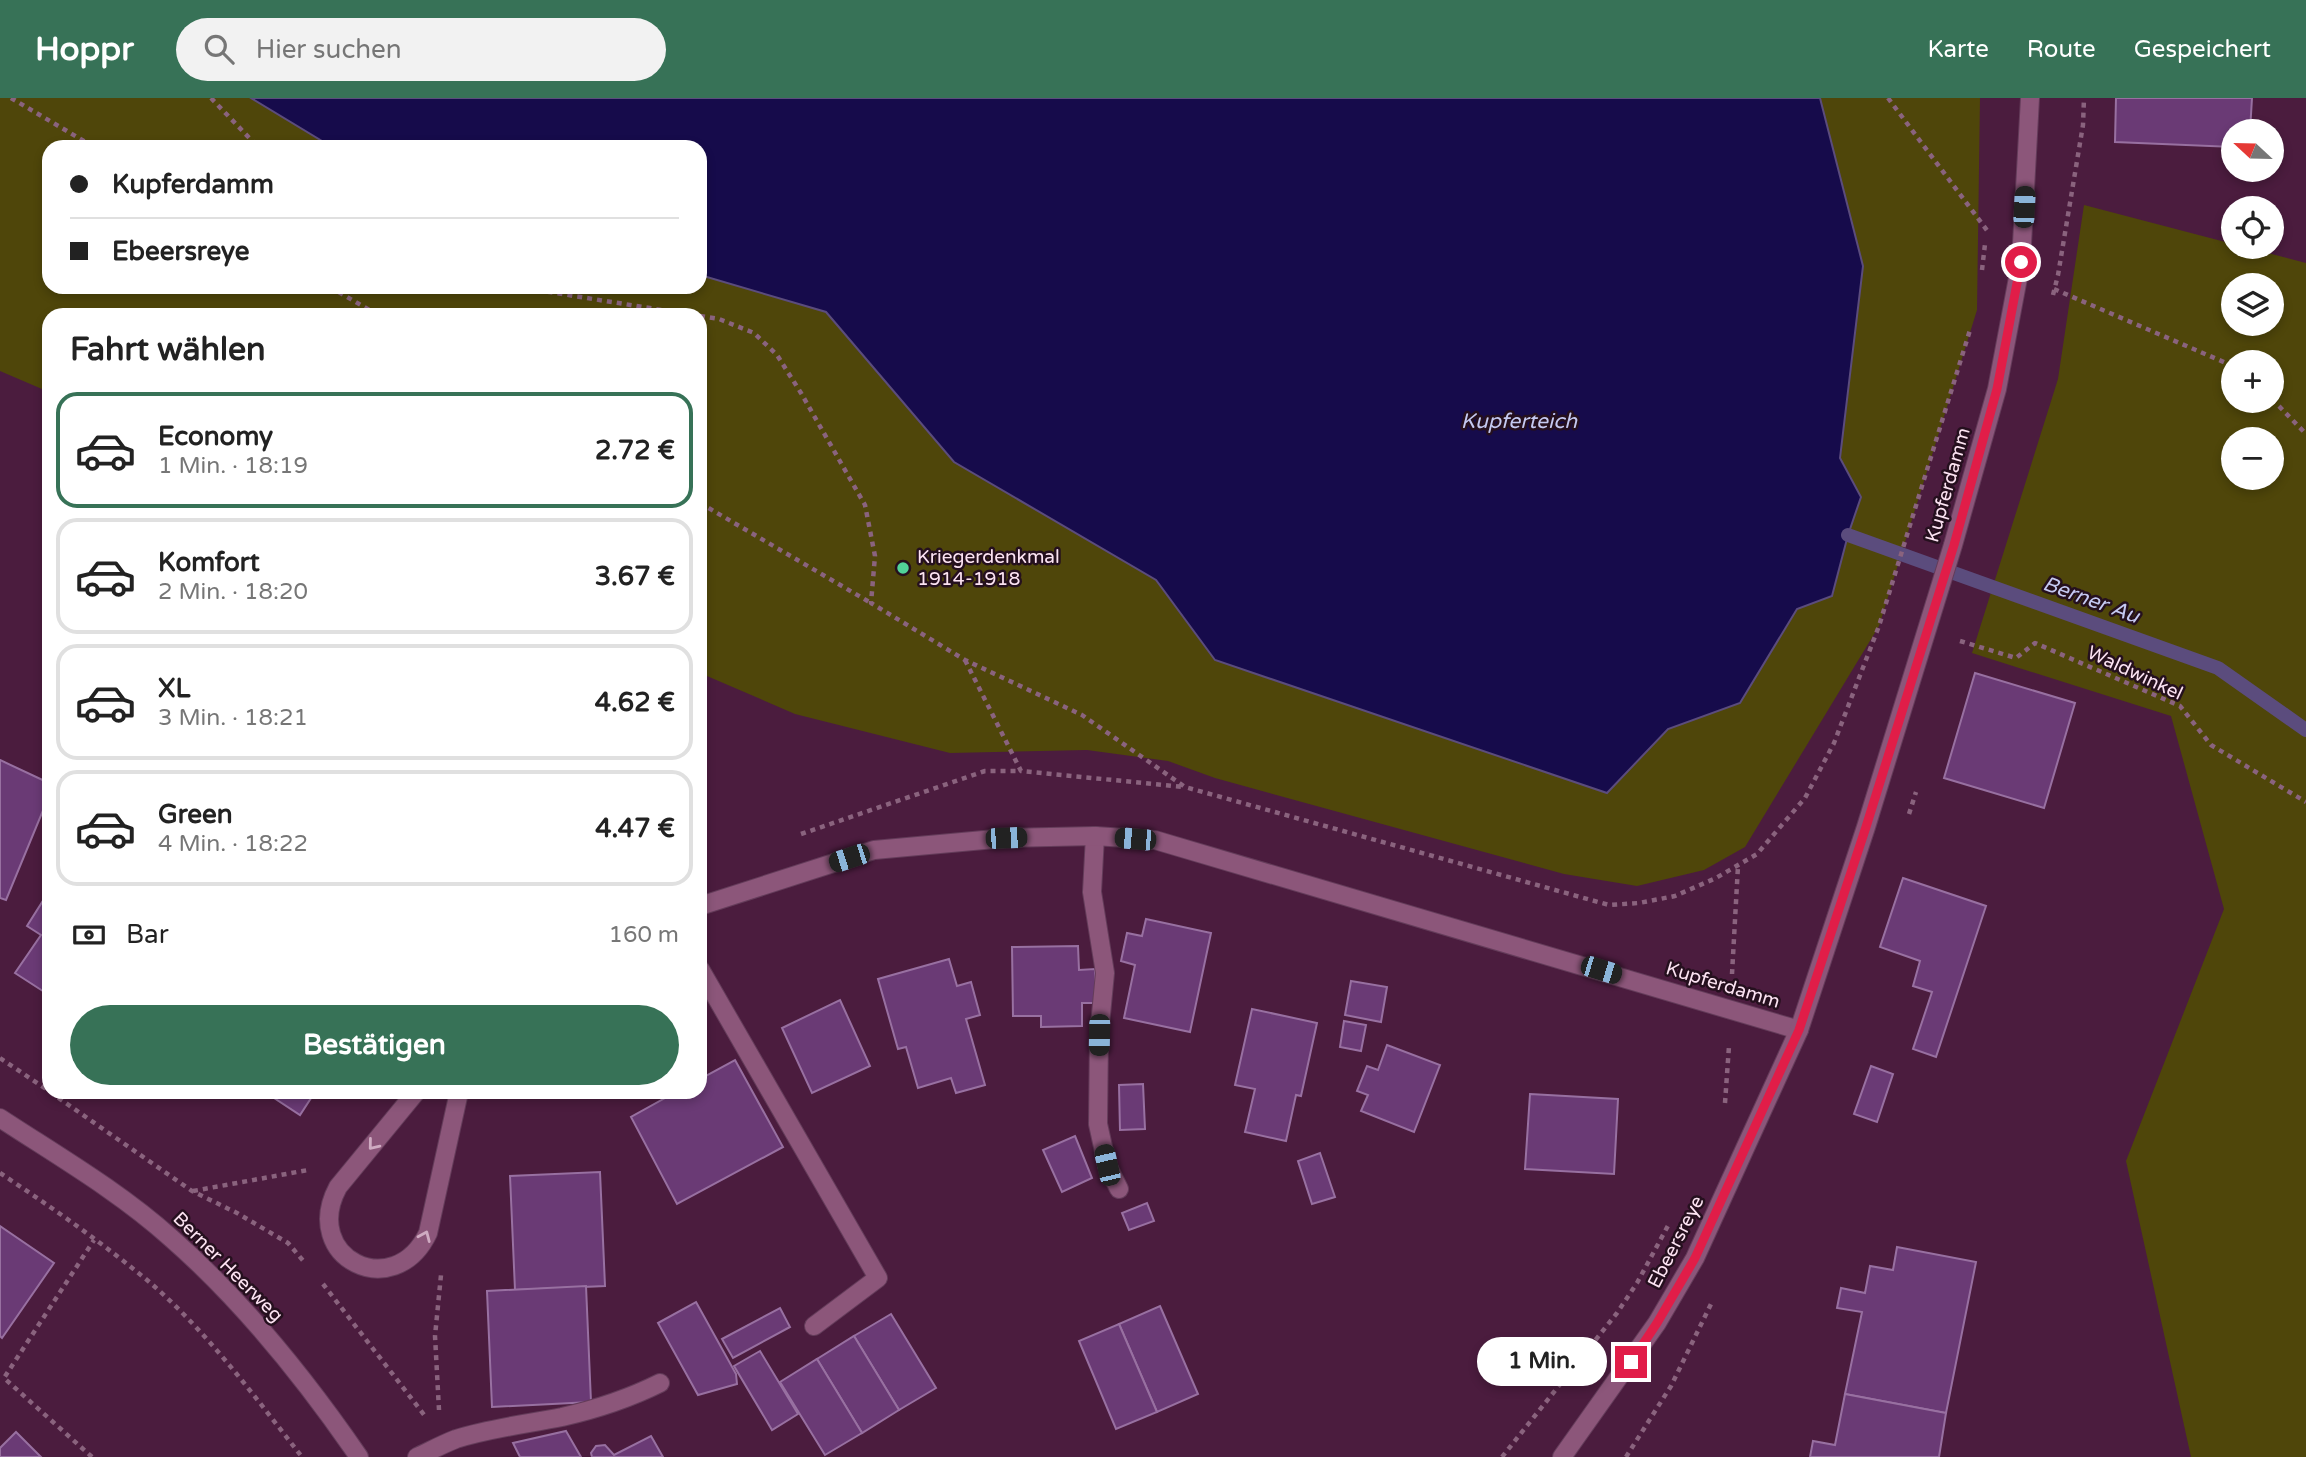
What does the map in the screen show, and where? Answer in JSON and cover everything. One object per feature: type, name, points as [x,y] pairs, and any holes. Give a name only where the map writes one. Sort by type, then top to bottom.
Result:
[{"type":"street","name":"Kupferdamm","points":[[707,904],[874,850],[1006,838],[1095,836],[1154,840],[1799,1030],[1954,545],[1997,389],[2021,262],[2030,98]]},
{"type":"street","points":[[1095,836],[1092,892],[1105,973],[1099,1035],[1098,1124],[1107,1165],[1119,1189]]},
{"type":"street","points":[[707,982],[878,1278],[814,1326]]},
{"type":"street","name":"Ebeersreye","points":[[1562,1457],[1657,1323],[1695,1258],[1799,1030]]},
{"type":"street","points":[[410,1099],[338,1187],[328,1213],[334,1242],[343,1254],[366,1267],[391,1267],[403,1263],[422,1245],[428,1233],[457,1099]]},
{"type":"street","name":"Berner Heerweg","points":[[0,1118],[106,1188],[170,1236],[227,1290],[282,1351],[359,1457]]},
{"type":"street","points":[[417,1457],[441,1445],[496,1428],[602,1407],[660,1383]]},
{"type":"path","points":[[11,98],[82,140]]},
{"type":"path","points":[[211,98],[251,140]]},
{"type":"path","points":[[1888,98],[1987,230],[1980,284]]},
{"type":"path","points":[[2054,290],[2221,361]]},
{"type":"path","points":[[342,294],[366,308]]},
{"type":"path","points":[[562,294],[650,308]]},
{"type":"path","points":[[707,317],[754,333],[777,355],[801,393],[865,505],[875,556],[872,603]]},
{"type":"path","points":[[797,836],[985,771],[1021,771],[1185,787],[1609,905],[1675,896],[1716,878],[1757,853],[1805,798],[1834,743],[1879,626],[1973,321]]},
{"type":"path","points":[[2284,411],[2306,434]]},
{"type":"path","points":[[707,507],[965,660],[1082,715],[1185,787]]},
{"type":"path","name":"Waldwinkel","points":[[1959,641],[2016,657],[2035,643],[2180,706],[2211,745],[2306,802]]},
{"type":"path","points":[[965,660],[1021,771]]},
{"type":"path","points":[[0,1058],[42,1087]]},
{"type":"path","points":[[59,1099],[192,1191],[288,1243],[313,1272]]},
{"type":"path","points":[[1720,1115],[1726,1102]]},
{"type":"path","points":[[192,1191],[311,1169]]},
{"type":"path","points":[[0,1173],[148,1281],[242,1381],[302,1457]]},
{"type":"path","points":[[1502,1457],[1617,1313],[1674,1216]]},
{"type":"path","points":[[92,1457],[5,1378],[94,1240]]},
{"type":"path","points":[[322,1282],[426,1417],[441,1445]]},
{"type":"shaded area","points":[[0,98],[251,98],[320,140],[42,140],[42,294],[707,294],[707,277],[826,312],[954,462],[1156,580],[1215,660],[1607,793],[1668,729],[1740,703],[1797,609],[1832,595],[1861,498],[1840,459],[1863,266],[1820,98],[1980,98],[1977,310],[1879,626],[1745,847],[1704,870],[1637,886],[1564,874],[1215,778],[1168,761],[1087,750],[950,753],[795,714],[707,676],[707,308],[42,308],[42,389],[0,371]]},
{"type":"shaded area","points":[[2084,205],[2221,241],[2221,259],[2284,257],[2306,263],[2306,1457],[2191,1457],[2126,1161],[2224,909],[2171,716],[1972,653],[2058,379]]},
{"type":"water","name":"Kupferteich","points":[[251,98],[1820,98],[1863,266],[1840,458],[1861,497],[1832,596],[1797,609],[1740,703],[1668,729],[1607,793],[1215,660],[1156,580],[954,462],[826,312],[707,277],[707,140],[320,140]]},
{"type":"building","points":[[2116,98],[2252,98],[2251,119],[2221,119],[2221,146],[2115,142]]},
{"type":"building","points":[[1975,673],[2075,703],[2044,808],[1944,778]]},
{"type":"building","points":[[0,760],[42,780],[42,813],[6,900],[0,898]]},
{"type":"building","points":[[1903,878],[1986,906],[1936,1057],[1913,1049],[1932,992],[1913,986],[1920,961],[1880,947]]},
{"type":"building","points":[[42,902],[42,990],[15,973],[41,935],[27,926]]},
{"type":"building","points":[[1146,919],[1211,933],[1190,1032],[1124,1018],[1135,965],[1121,961],[1127,933],[1142,936]]},
{"type":"building","points":[[1078,946],[1079,970],[1095,969],[1097,1003],[1082,1003],[1082,1026],[1041,1027],[1041,1016],[1013,1016],[1012,947]]},
{"type":"building","points":[[949,959],[957,986],[971,982],[980,1015],[966,1019],[985,1085],[956,1093],[951,1078],[918,1088],[906,1047],[898,1049],[878,979]]},
{"type":"building","points":[[1351,981],[1387,987],[1381,1022],[1345,1015]]},
{"type":"building","points":[[840,1000],[870,1066],[812,1093],[782,1028]]},
{"type":"building","points":[[1252,1009],[1317,1023],[1301,1096],[1296,1095],[1286,1141],[1245,1132],[1255,1089],[1235,1085]]},
{"type":"building","points":[[1344,1021],[1366,1025],[1361,1051],[1340,1047]]},
{"type":"building","points":[[1387,1045],[1440,1065],[1414,1132],[1361,1111],[1368,1095],[1357,1091],[1367,1066],[1378,1070]]},
{"type":"building","points":[[735,1060],[783,1147],[677,1204],[631,1117],[663,1099],[707,1099],[707,1075]]},
{"type":"building","points":[[1871,1066],[1893,1074],[1877,1122],[1854,1114]]},
{"type":"building","points":[[1143,1084],[1145,1129],[1120,1130],[1119,1085]]},
{"type":"building","points":[[1530,1094],[1618,1099],[1614,1174],[1525,1169]]},
{"type":"building","points":[[276,1099],[310,1099],[300,1115]]},
{"type":"building","points":[[1075,1136],[1092,1178],[1062,1192],[1043,1150]]},
{"type":"building","points":[[1320,1153],[1335,1197],[1312,1204],[1298,1161]]},
{"type":"building","points":[[600,1172],[605,1286],[515,1290],[510,1176]]},
{"type":"building","points":[[1147,1203],[1154,1221],[1129,1230],[1122,1213]]},
{"type":"building","points":[[0,1226],[54,1263],[2,1338],[0,1336]]},
{"type":"building","points":[[1897,1247],[1976,1262],[1946,1413],[1845,1394],[1862,1312],[1837,1308],[1841,1288],[1865,1293],[1870,1266],[1893,1270]]},
{"type":"building","points":[[586,1286],[591,1402],[492,1407],[487,1291]]},
{"type":"building","points":[[696,1302],[736,1374],[737,1384],[698,1395],[658,1323]]},
{"type":"building","points":[[1160,1306],[1198,1394],[1157,1412],[1119,1324]]},
{"type":"building","points":[[780,1308],[790,1327],[733,1358],[722,1339]]},
{"type":"building","points":[[891,1314],[936,1388],[899,1410],[854,1336]]},
{"type":"building","points":[[1119,1324],[1157,1412],[1116,1429],[1079,1341]]},
{"type":"building","points":[[854,1336],[899,1410],[862,1433],[817,1359]]},
{"type":"building","points":[[760,1351],[798,1414],[772,1430],[734,1366]]},
{"type":"building","points":[[817,1359],[862,1433],[825,1455],[780,1382]]},
{"type":"building","points":[[1845,1394],[1946,1413],[1939,1457],[1810,1457],[1813,1441],[1835,1445]]},
{"type":"building","points":[[566,1431],[581,1457],[520,1457],[513,1443]]},
{"type":"building","points":[[16,1432],[41,1457],[0,1457],[0,1448]]},
{"type":"building","points":[[651,1436],[663,1457],[592,1457],[591,1453],[596,1446],[605,1445],[614,1455]]},
{"type":"waterway","name":"Berner Au","points":[[1848,535],[2218,668],[2306,730]]},
{"type":"place","name":"Kriegerdenkmal 1914-1918","points":[[903,568]]},
{"type":"route","points":[[1631,1362],[1695,1258],[1799,1030],[1954,545],[1997,389],[2021,262]]}]
